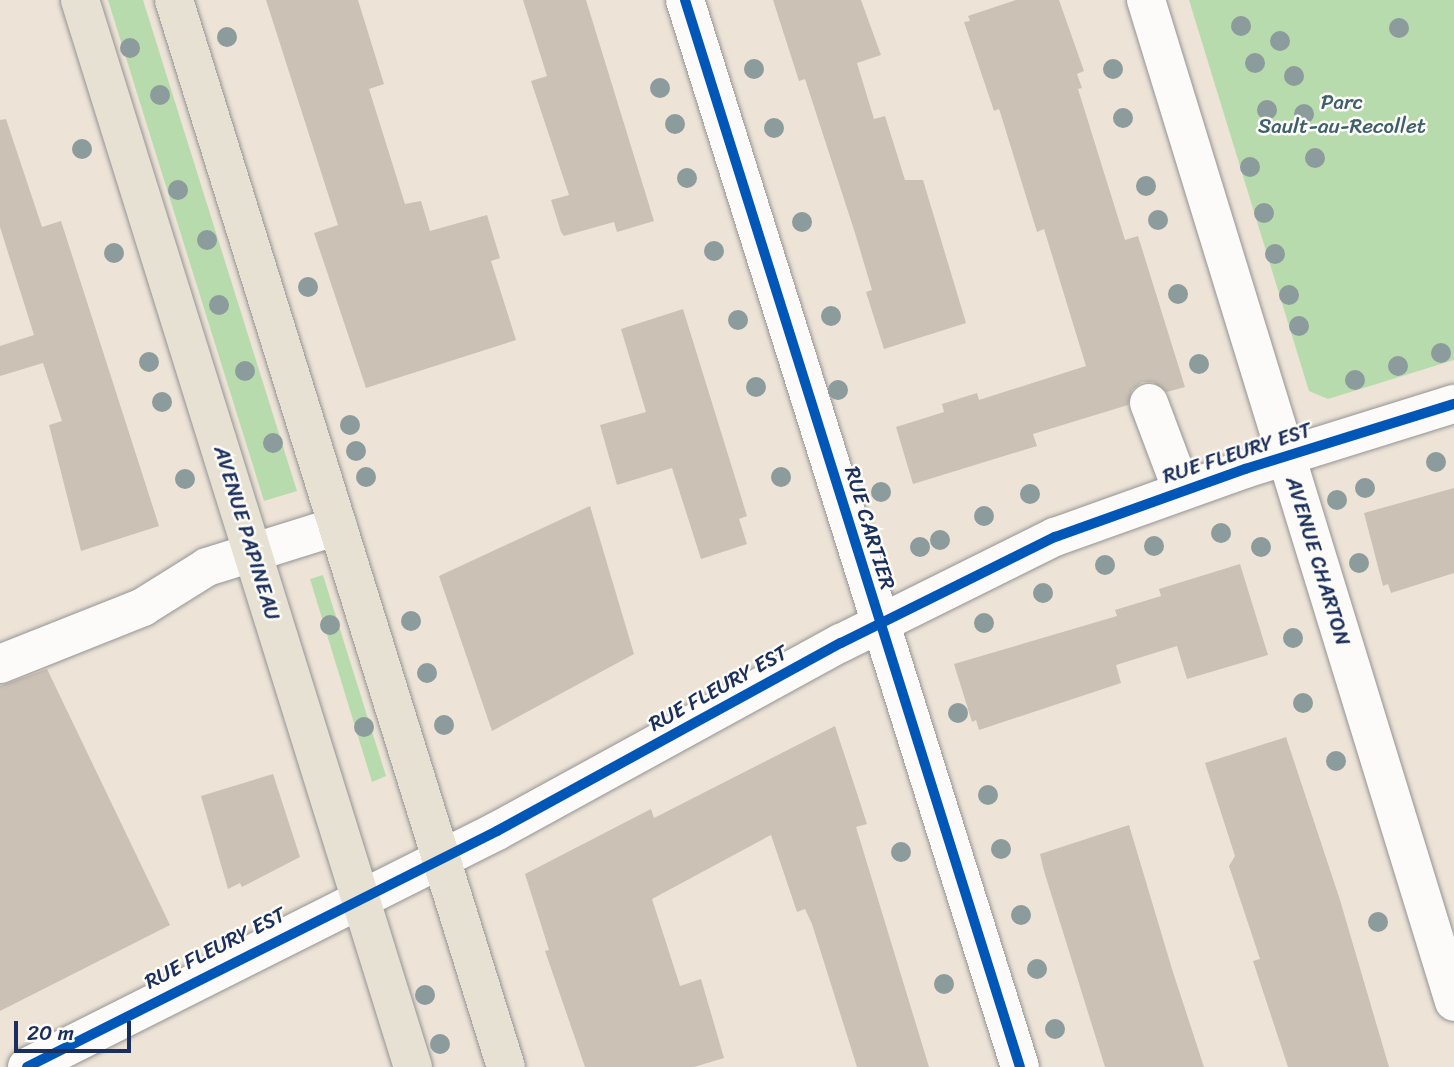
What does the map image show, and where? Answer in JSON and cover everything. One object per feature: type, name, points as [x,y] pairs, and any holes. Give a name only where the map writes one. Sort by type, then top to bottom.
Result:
[{"type":"main road","name":"AVENUE PAPINEAU","points":[[80,0],[413,1067]]},
{"type":"main road","points":[[174,0],[506,1067]]},
{"type":"street","name":"RUE CARTIER","points":[[685,0],[1020,1067]]},
{"type":"street","name":"AVENUE CHARTON","points":[[1146,0],[1454,1002]]},
{"type":"street","points":[[1149,403],[1182,491]]},
{"type":"street","name":"RUE FLEURY EST","points":[[27,1067],[440,859],[880,623],[1055,537],[1182,491],[1454,404]]},
{"type":"street","points":[[0,664],[143,607],[208,567],[338,526]]},
{"type":"green space","points":[[108,0],[143,0],[297,491],[264,501]]},
{"type":"green space","name":"Parc Sault-au-Recollet","points":[[1189,0],[1454,0],[1454,360],[1328,399],[1309,391]]},
{"type":"green space","points":[[323,575],[386,776],[372,782],[310,579]]},
{"type":"building","points":[[266,0],[358,0],[384,84],[369,89],[405,204],[421,201],[430,231],[487,215],[500,258],[491,261],[516,340],[366,388],[314,233],[338,225]]},
{"type":"building","points":[[523,0],[586,0],[654,221],[617,232],[614,222],[564,236],[561,232],[551,200],[569,195],[531,81],[547,76]]},
{"type":"building","points":[[773,0],[861,0],[881,55],[857,63],[874,119],[885,116],[905,180],[923,180],[966,323],[884,349],[866,292],[872,290],[855,233],[805,79],[799,81]]},
{"type":"building","points":[[1016,0],[1059,0],[1084,71],[1077,74],[1082,88],[1078,89],[1125,240],[1138,236],[1185,387],[1167,392],[1153,382],[1142,382],[1132,390],[1128,405],[1033,434],[1037,446],[913,484],[896,427],[944,412],[942,404],[977,393],[979,400],[1086,366],[1044,229],[1037,232],[999,109],[994,111],[964,22],[970,21],[968,16]]},
{"type":"building","points":[[6,119],[42,227],[61,221],[159,526],[81,551],[49,425],[62,421],[43,363],[0,376],[0,346],[34,335],[0,227],[0,120]]},
{"type":"building","points":[[683,309],[747,516],[739,519],[747,544],[701,559],[672,468],[617,485],[600,425],[646,412],[621,329]]},
{"type":"building","points":[[1454,488],[1454,573],[1391,593],[1388,584],[1383,586],[1364,513]]},
{"type":"building","points":[[590,506],[634,654],[492,731],[439,576]]},
{"type":"building","points":[[1240,564],[1268,655],[1187,679],[1177,646],[1116,665],[1121,683],[979,730],[976,720],[972,722],[954,664],[1117,616],[1115,610],[1161,596],[1159,589]]},
{"type":"building","points":[[47,669],[170,925],[0,1011],[0,686]]},
{"type":"building","points":[[835,726],[867,824],[856,827],[929,1067],[857,1067],[812,924],[805,909],[797,912],[771,835],[652,899],[680,986],[701,979],[724,1058],[694,1067],[585,1067],[545,951],[549,950],[525,874],[651,809],[654,818]]},
{"type":"building","points":[[1286,737],[1340,900],[1389,1067],[1288,1067],[1253,961],[1260,959],[1229,866],[1235,856],[1205,763]]},
{"type":"building","points":[[273,774],[300,857],[242,887],[240,883],[228,889],[201,796]]},
{"type":"building","points":[[1129,825],[1204,1067],[1105,1067],[1044,871],[1040,854]]},
{"type":"cycle path","points":[[685,0],[1020,1067]]},
{"type":"cycle path","points":[[27,1067],[497,831],[841,643],[1055,537],[1245,469],[1454,404]]}]
